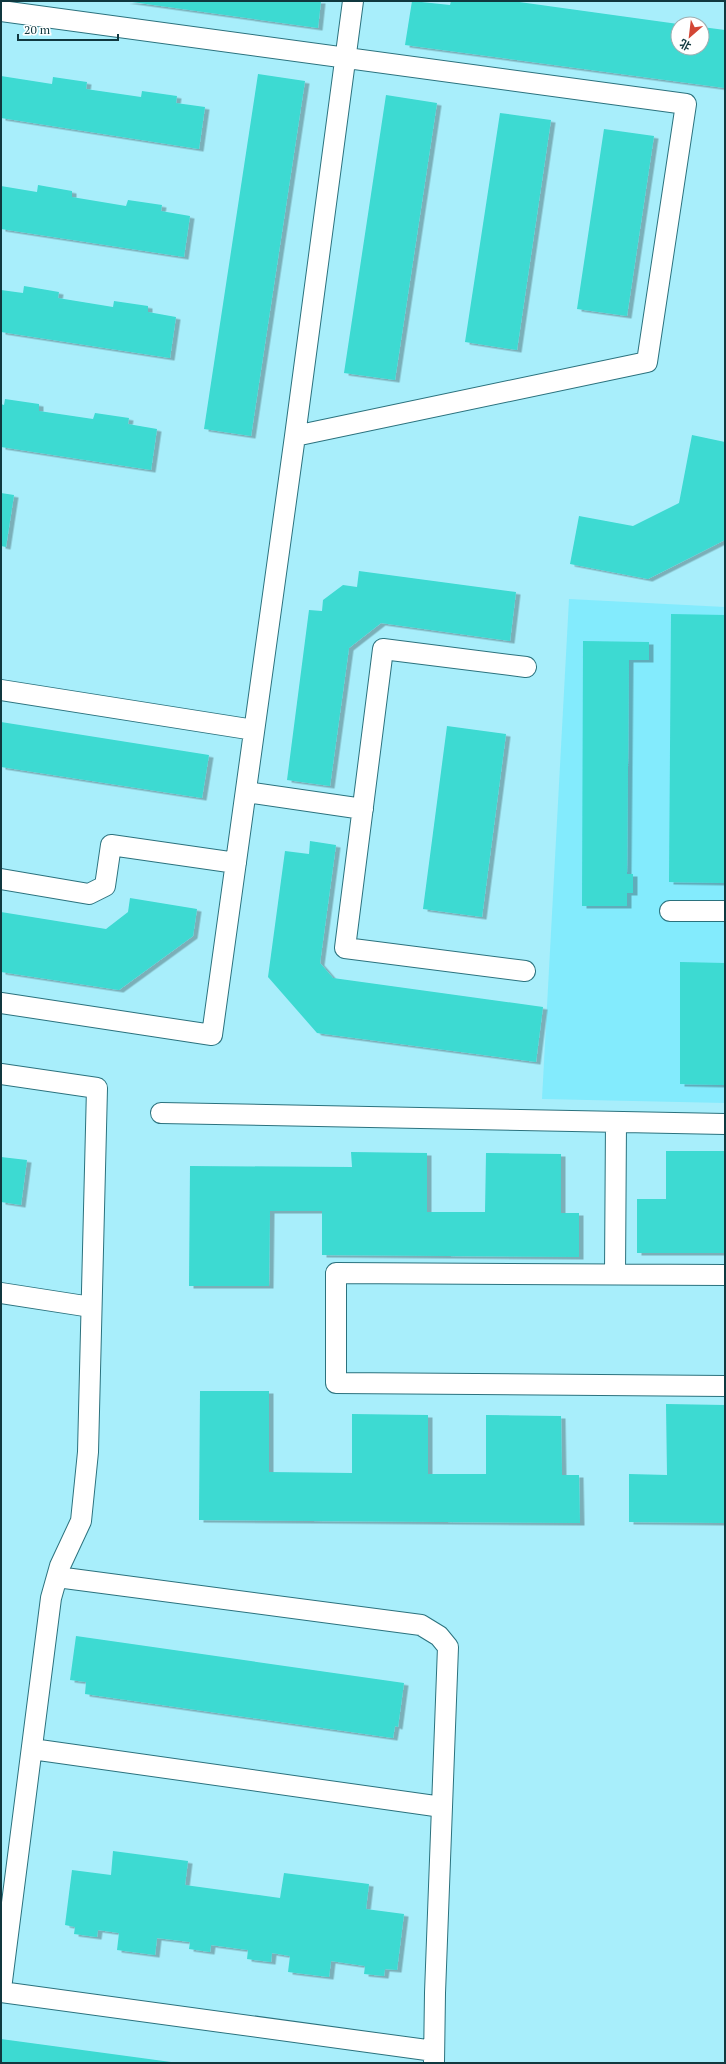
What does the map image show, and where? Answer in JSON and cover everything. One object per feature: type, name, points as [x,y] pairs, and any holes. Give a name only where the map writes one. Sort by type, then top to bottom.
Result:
[{"type":"lane","points":[[1,1003],[212,1035],[295,436],[353,1]]},
{"type":"lane","points":[[1,11],[686,104],[647,362],[295,436]]},
{"type":"lane","points":[[525,971],[345,948],[383,649],[526,667]]},
{"type":"lane","points":[[1,690],[254,730]]},
{"type":"lane","points":[[246,792],[363,809]]},
{"type":"lane","points":[[1,879],[89,894],[105,886],[111,844],[236,863]]},
{"type":"lane","points":[[670,911],[725,911]]},
{"type":"lane","points":[[1,1074],[97,1088],[88,1452],[81,1521],[60,1566],[51,1598],[1,1991],[434,2057],[448,1647],[439,1636],[421,1625],[57,1577]]},
{"type":"lane","points":[[161,1113],[725,1124]]},
{"type":"lane","points":[[615,1274],[616,1122]]},
{"type":"lane","points":[[725,1275],[336,1273],[336,1383],[725,1386]]},
{"type":"lane","points":[[1,1293],[91,1307]]},
{"type":"lane","points":[[32,1749],[442,1807]]},
{"type":"shaded area","points":[[569,599],[725,607],[725,1103],[542,1099]]},
{"type":"building","points":[[125,1],[321,1],[318,28]]},
{"type":"building","points":[[412,1],[450,5],[451,1],[512,1],[670,23],[670,56],[710,56],[710,28],[725,30],[725,88],[405,45]]},
{"type":"building","points":[[258,74],[305,81],[251,436],[204,429]]},
{"type":"building","points":[[1,76],[52,84],[53,77],[87,82],[86,89],[141,97],[142,91],[177,96],[176,103],[205,107],[199,149],[1,118]]},
{"type":"building","points":[[386,95],[437,103],[395,380],[344,373]]},
{"type":"building","points":[[500,113],[551,120],[517,350],[465,342]]},
{"type":"building","points":[[604,129],[654,136],[627,316],[577,309]]},
{"type":"building","points":[[38,185],[72,191],[72,197],[126,206],[128,200],[162,205],[161,211],[190,216],[184,257],[1,229],[1,186],[37,192]]},
{"type":"building","points":[[24,286],[59,292],[58,298],[113,307],[114,301],[148,306],[148,312],[176,317],[170,358],[1,332],[1,290],[23,293]]},
{"type":"building","points":[[5,399],[39,404],[39,411],[93,419],[95,413],[129,418],[128,424],[157,429],[151,470],[1,447],[1,404],[4,405]]},
{"type":"building","points":[[692,435],[725,442],[725,540],[648,579],[570,564],[579,516],[633,526],[679,503]]},
{"type":"building","points":[[1,493],[14,495],[6,547],[1,546]]},
{"type":"building","points":[[359,571],[516,592],[510,641],[381,623],[349,648],[330,786],[287,780],[309,610],[322,611],[323,600],[343,585],[357,587]]},
{"type":"building","points":[[671,614],[725,615],[725,883],[669,882]]},
{"type":"building","points":[[583,641],[649,642],[649,660],[629,660],[627,874],[633,874],[633,893],[627,893],[627,906],[582,906]]},
{"type":"building","points":[[1,722],[209,755],[202,798],[1,767]]},
{"type":"building","points":[[447,726],[506,734],[482,917],[423,909]]},
{"type":"building","points":[[310,841],[336,845],[320,963],[333,978],[543,1007],[536,1062],[317,1033],[268,977],[285,851],[309,854]]},
{"type":"building","points":[[130,898],[197,909],[193,936],[119,990],[1,972],[1,912],[106,929],[128,912]]},
{"type":"building","points":[[680,962],[725,963],[725,1085],[680,1084]]},
{"type":"building","points":[[666,1151],[725,1151],[725,1253],[637,1253],[637,1199],[666,1199]]},
{"type":"building","points":[[351,1152],[427,1153],[427,1212],[485,1212],[486,1153],[561,1154],[561,1213],[579,1213],[579,1257],[322,1255],[322,1211],[270,1211],[269,1286],[189,1286],[190,1166],[352,1167]]},
{"type":"building","points":[[1,1157],[27,1160],[21,1205],[1,1202]]},
{"type":"building","points":[[200,1391],[269,1391],[269,1472],[352,1473],[352,1414],[428,1415],[428,1474],[486,1474],[486,1415],[561,1416],[562,1475],[579,1475],[580,1523],[199,1520]]},
{"type":"building","points":[[666,1404],[725,1405],[725,1523],[629,1522],[629,1474],[667,1475]]},
{"type":"building","points":[[76,1636],[404,1683],[398,1727],[395,1726],[393,1738],[85,1694],[86,1682],[70,1680]]},
{"type":"building","points":[[113,1851],[188,1861],[185,1885],[280,1898],[284,1873],[369,1884],[366,1909],[404,1914],[397,1970],[385,1969],[384,1976],[364,1974],[365,1966],[331,1961],[329,1977],[288,1972],[290,1956],[272,1953],[271,1962],[247,1959],[248,1950],[211,1945],[210,1952],[189,1949],[190,1942],[157,1938],[155,1955],[117,1950],[119,1933],[98,1930],[97,1937],[74,1934],[75,1927],[65,1925],[72,1870],[111,1875]]},
{"type":"building","points":[[1,2039],[171,2062],[171,2063],[1,2063]]}]
